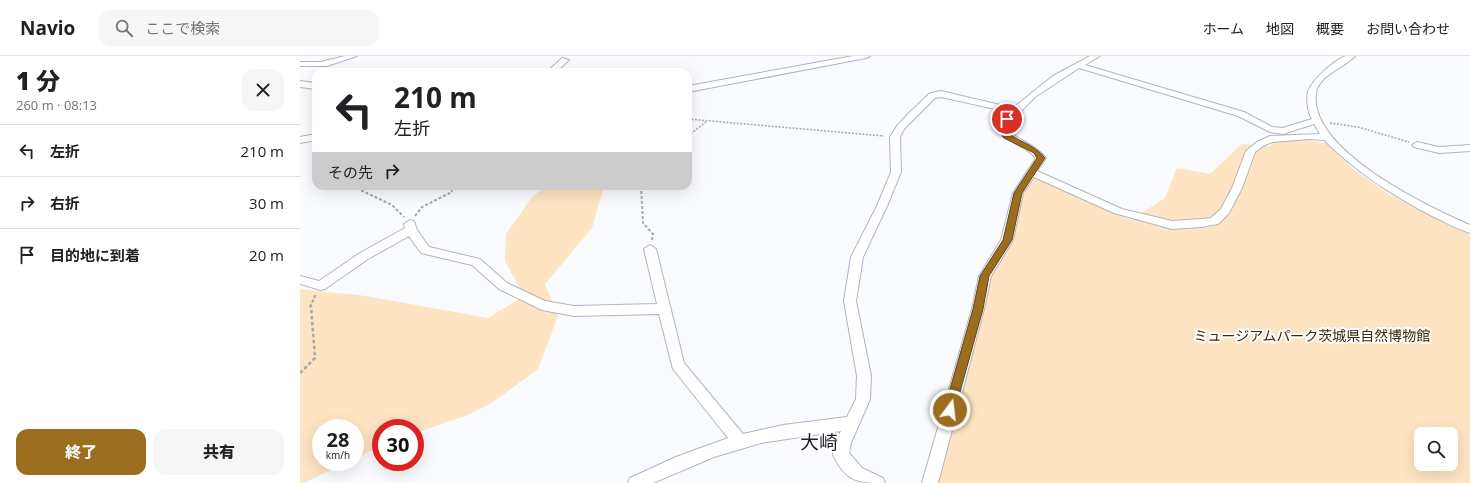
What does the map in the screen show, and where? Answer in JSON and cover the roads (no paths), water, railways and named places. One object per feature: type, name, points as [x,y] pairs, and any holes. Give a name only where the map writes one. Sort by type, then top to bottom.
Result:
[{"type":"street","points":[[300,64],[320,66],[330,65],[353,56]]},
{"type":"street","points":[[692,88],[866,56]]},
{"type":"street","points":[[930,483],[978,309],[985,276],[1007,240],[1018,193],[1041,158],[1036,152],[1007,137],[1000,128],[1014,111],[1055,77],[1096,56]]},
{"type":"street","points":[[1351,56],[1320,80],[1315,86],[1312,94],[1316,121],[1327,137],[1351,161],[1390,189],[1422,207],[1470,229]]},
{"type":"street","points":[[556,68],[565,60]]},
{"type":"street","points":[[1077,65],[1241,114],[1270,129],[1283,131],[1316,121]]},
{"type":"street","points":[[300,84],[312,86]]},
{"type":"street","points":[[877,483],[856,473],[841,455],[843,442],[863,399],[864,376],[850,301],[857,257],[882,206],[896,172],[895,137],[900,128],[932,96],[941,94],[1014,111]]},
{"type":"street","points":[[1031,172],[1118,211],[1172,225],[1201,223],[1214,220],[1225,211],[1237,188],[1251,151],[1260,144],[1270,139],[1309,136],[1327,137]]},
{"type":"street","points":[[300,140],[312,138]]},
{"type":"street","points":[[1418,145],[1439,150],[1470,148]]},
{"type":"street","points":[[300,280],[321,286],[364,256],[411,227],[425,250],[476,262],[503,286],[542,304],[574,311],[664,309]]},
{"type":"street","points":[[650,249],[678,365],[739,441]]},
{"type":"street","points":[[636,483],[677,464],[739,441],[762,435],[851,423]]},
{"type":"district","name":"大崎","points":[[819,442]]},
{"type":"park label","name":"ミュージアムパーク茨城県自然博物館","points":[[1312,336]]}]
